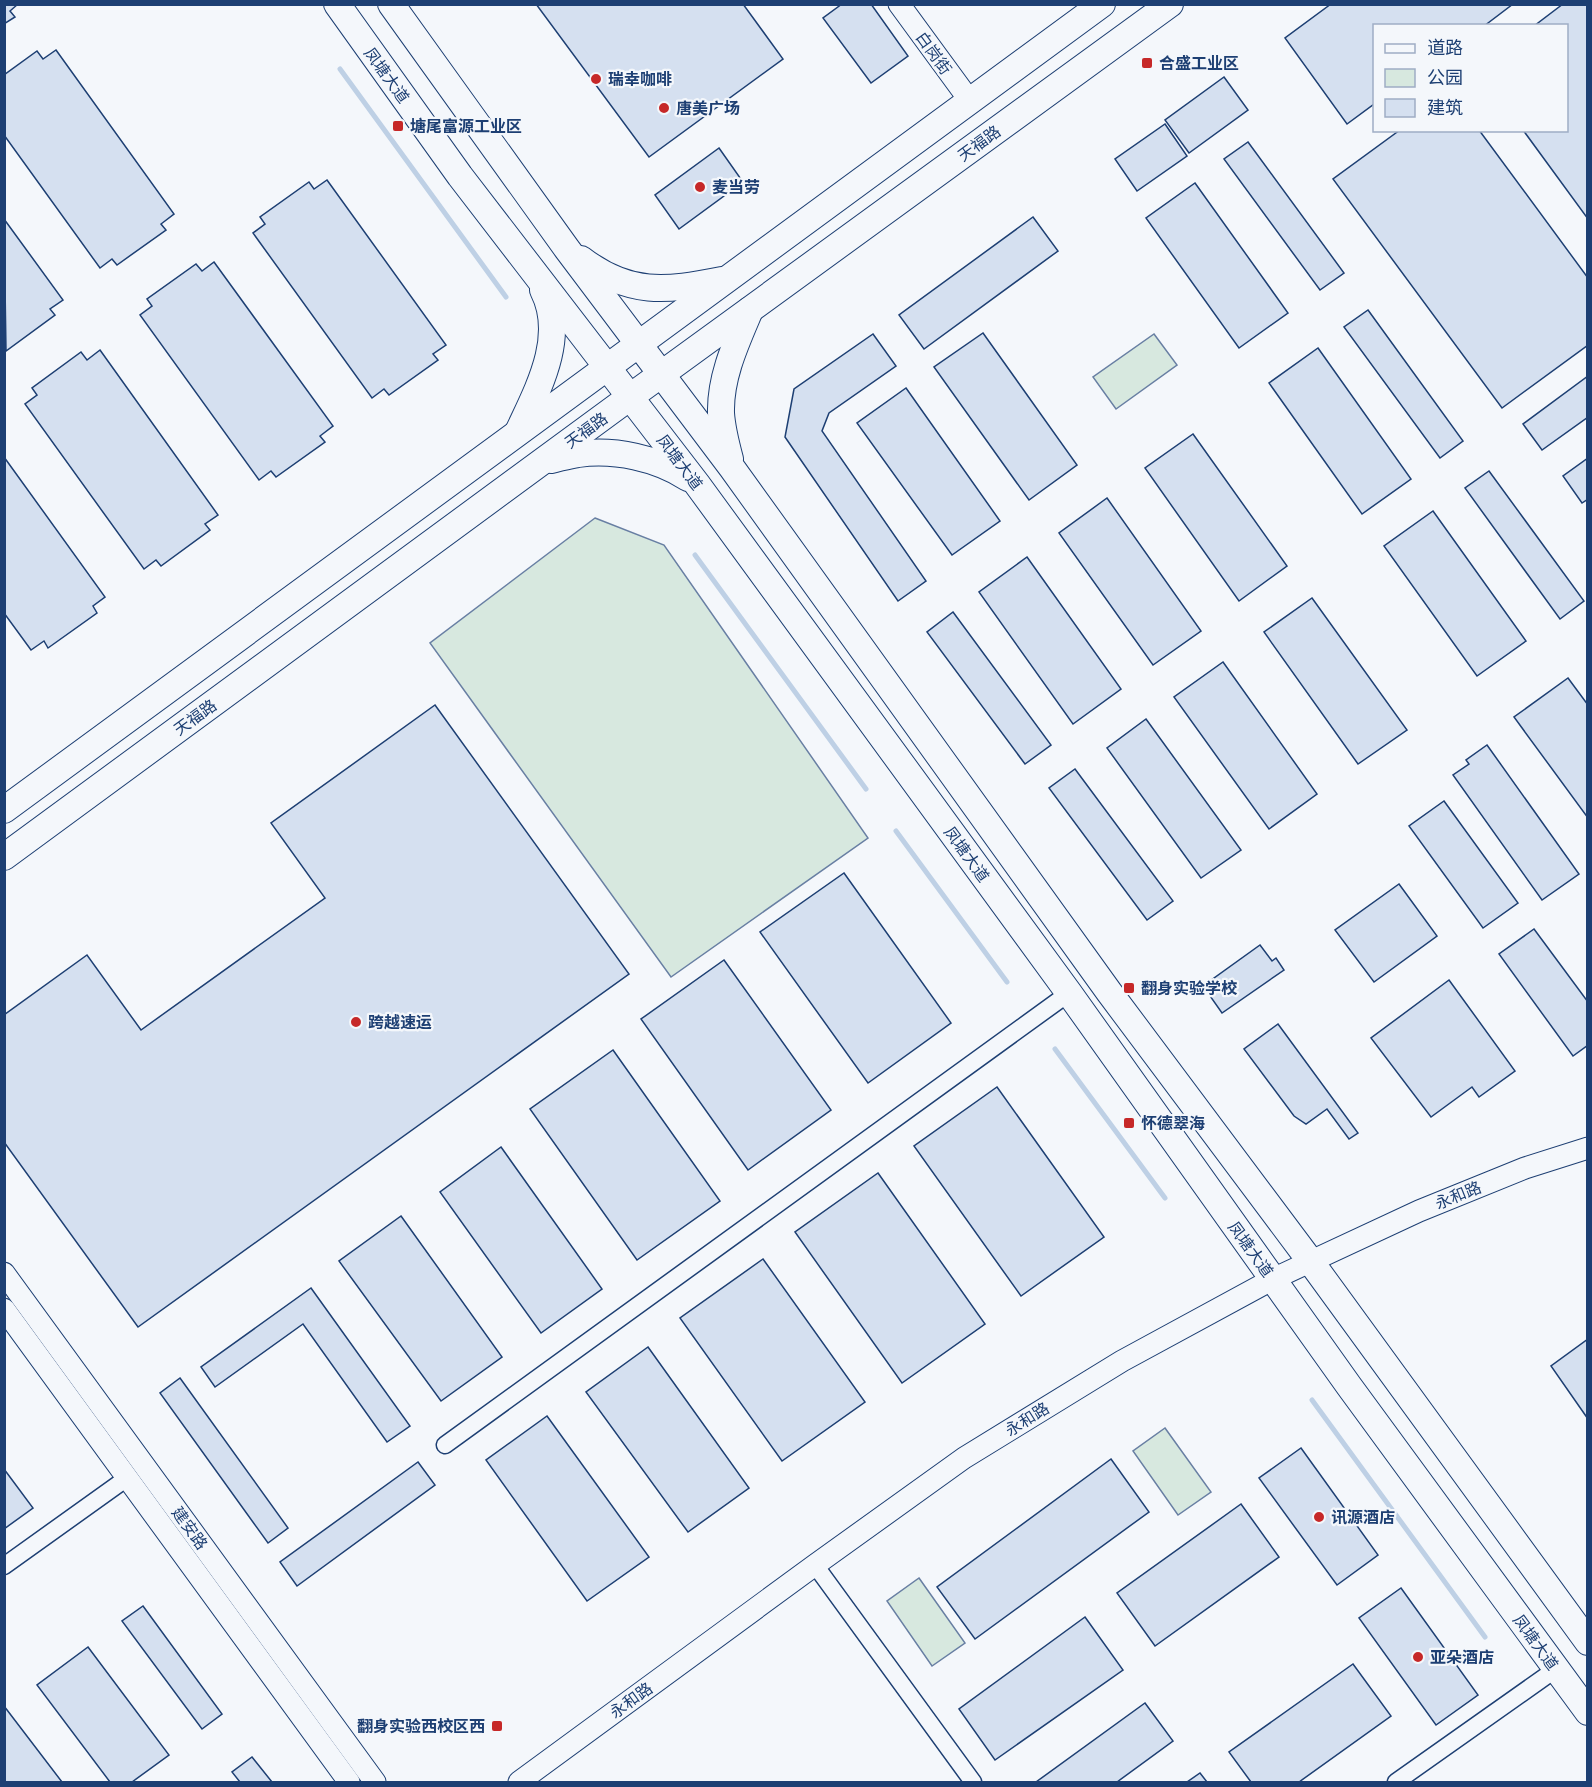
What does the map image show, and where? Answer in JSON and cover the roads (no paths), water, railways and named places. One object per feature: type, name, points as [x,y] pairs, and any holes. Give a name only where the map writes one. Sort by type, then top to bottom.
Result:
[{"type":"main road","name":"凤塘大道","points":[[337,4],[460,176],[697,484],[1069,993],[1349,1386],[1587,1712]]},
{"type":"main road","name":"凤塘大道","points":[[391,4],[567,249],[732,468],[1102,983],[1311,1262],[1587,1642]]},
{"type":"main road","points":[[4,810],[1102,4]]},
{"type":"main road","name":"天福路","points":[[4,857],[1170,4]]},
{"type":"main road","points":[[567,249],[602,273],[619,281],[645,288],[671,289],[729,279]]},
{"type":"main road","points":[[516,434],[548,363],[552,338],[552,322],[546,296],[529,264]]},
{"type":"main road","points":[[732,468],[721,414],[723,388],[728,366],[750,310]]},
{"type":"main road","points":[[542,462],[578,454],[605,453],[632,456],[678,472],[697,484]]},
{"type":"street","name":"白岗街","points":[[899,4],[970,101]]},
{"type":"street","points":[[445,1444],[1069,993]]},
{"type":"street","name":"永和路","points":[[519,1782],[815,1565],[974,1452],[1122,1361],[1273,1279],[1419,1211],[1525,1168],[1587,1148]]},
{"type":"street","name":"建安路","points":[[4,1273],[375,1782]]},
{"type":"street","name":"建安路","points":[[4,1310],[349,1782]]},
{"type":"street","points":[[4,1566],[127,1478]]},
{"type":"street","points":[[815,1565],[973,1782]]},
{"type":"street","points":[[1396,1782],[1556,1669]]},
{"type":"waterway","points":[[340,69],[506,297]]},
{"type":"waterway","points":[[695,555],[866,789]]},
{"type":"waterway","points":[[896,831],[1007,982]]},
{"type":"waterway","points":[[1055,1049],[1165,1198]]},
{"type":"waterway","points":[[1312,1400],[1485,1637]]},
{"type":"place","name":"合盛工业区","points":[[1147,63]]},
{"type":"place","name":"瑞幸咖啡","points":[[596,79]]},
{"type":"place","name":"唐美广场","points":[[664,108]]},
{"type":"place","name":"塘尾富源工业区","points":[[398,126]]},
{"type":"place","name":"麦当劳","points":[[700,187]]},
{"type":"place","name":"翻身实验学校","points":[[1129,988]]},
{"type":"place","name":"跨越速运","points":[[356,1022]]},
{"type":"place","name":"怀德翠海","points":[[1129,1123]]},
{"type":"place","name":"讯源酒店","points":[[1319,1517]]},
{"type":"place","name":"亚朵酒店","points":[[1418,1657]]},
{"type":"place","name":"翻身实验西校区西","points":[[497,1726]]}]
